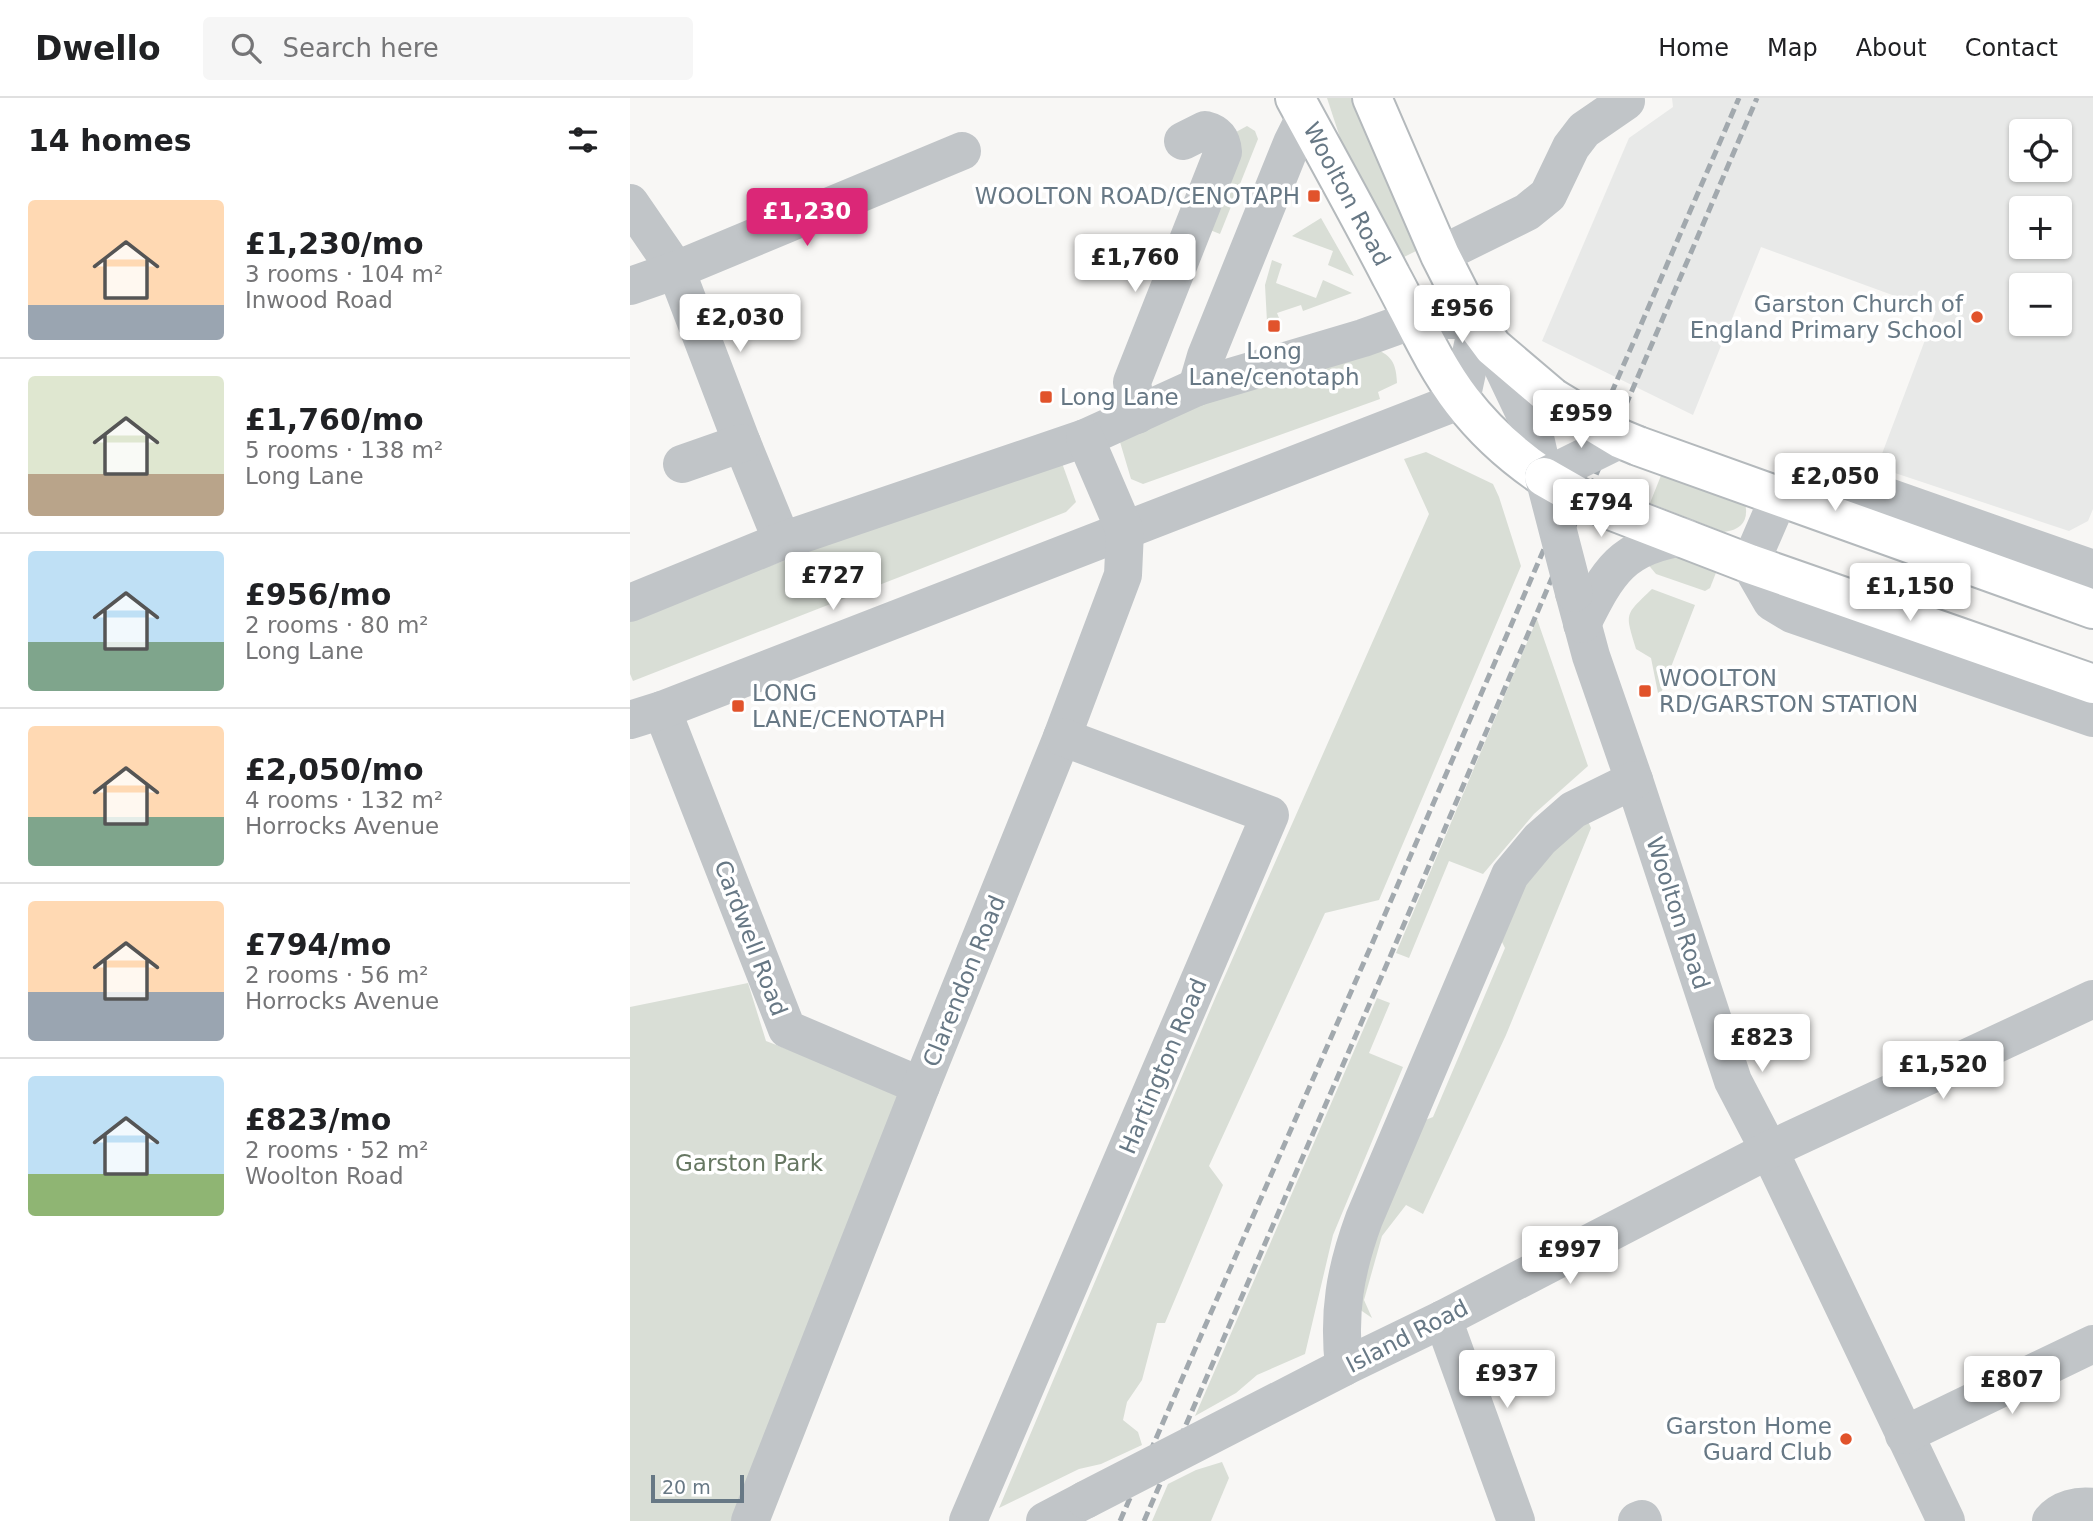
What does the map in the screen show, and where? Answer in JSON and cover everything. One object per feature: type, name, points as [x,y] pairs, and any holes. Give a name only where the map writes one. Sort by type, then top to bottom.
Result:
[{"type":"main road","name":"Woolton Road","points":[[1372,98],[1440,255],[1481,331]]},
{"type":"main road","name":"Woolton Road","points":[[1300,108],[1413,320],[1461,400],[1497,440],[1532,457],[1579,497],[1610,510],[1750,564],[2093,684]]},
{"type":"main road","points":[[1481,331],[1553,398],[1629,443],[2093,609]]},
{"type":"street","points":[[1440,255],[1537,205],[1548,195],[1571,147],[1584,130],[1626,101]]},
{"type":"street","points":[[1197,387],[1206,356],[1292,143],[1300,108]]},
{"type":"street","points":[[1137,415],[1132,382],[1223,152],[1215,133],[1205,130],[1183,141]]},
{"type":"street","points":[[630,286],[676,270],[962,152]]},
{"type":"street","points":[[630,203],[676,270],[782,541]]},
{"type":"street","points":[[630,603],[782,541],[1085,438],[1197,387],[1363,338],[1413,320],[1481,331],[1461,400],[646,715]]},
{"type":"street","name":"Woolton Road","points":[[1481,331],[1532,457],[1578,608],[1733,1082],[1769,1150],[1946,1521]]},
{"type":"street","name":"Clarendon Road","points":[[750,1521],[1062,737],[1123,575],[1125,531],[1085,438]]},
{"type":"street","points":[[682,464],[742,443]]},
{"type":"street","points":[[1532,457],[1629,443]]},
{"type":"street","points":[[2091,564],[1845,482],[1811,486],[1779,497],[1750,564],[1772,602],[1792,614],[2093,718]]},
{"type":"street","points":[[1578,608],[1596,595],[1622,561],[1650,544],[1684,537]]},
{"type":"street","name":"Cardwell Road","points":[[646,715],[787,1029],[921,1086]]},
{"type":"street","name":"Hartington Road","points":[[968,1521],[1270,815],[1062,737]]},
{"type":"street","points":[[1344,1367],[1341,1323],[1351,1254],[1510,875],[1540,839],[1573,810],[1634,780]]},
{"type":"street","name":"Island Road","points":[[1045,1521],[1769,1150],[2093,999]]},
{"type":"street","points":[[1443,1319],[1516,1521]]},
{"type":"street","points":[[1904,1435],[2093,1344]]},
{"type":"street","points":[[2051,1521],[2056,1515],[2071,1509],[2093,1507]]},
{"type":"street","points":[[1637,1521],[1643,1521]]},
{"type":"shaded area","name":"Garston Church of England Primary School","points":[[1672,98],[2093,98],[2093,509],[2088,521],[2069,531],[1877,467],[1936,311],[1761,247],[1693,415],[1542,341],[1629,138],[1673,107]]},
{"type":"green space","points":[[1327,98],[1351,98],[1416,251],[1400,259],[1351,171]]},
{"type":"green space","points":[[1247,126],[1255,131],[1258,139],[1220,234],[1205,228],[1236,132]]},
{"type":"green space","points":[[1321,218],[1354,276],[1328,265],[1333,251],[1292,236]]},
{"type":"green space","points":[[1272,260],[1282,264],[1276,283],[1316,298],[1323,280],[1352,293],[1303,311],[1301,305],[1277,313],[1279,318],[1267,322],[1265,285]]},
{"type":"green space","points":[[1367,344],[1390,358],[1395,368],[1397,383],[1378,392],[1380,399],[1143,484],[1131,479],[1120,442],[1126,431]]},
{"type":"green space","points":[[1426,452],[1493,484],[1521,566],[1379,900],[1325,913],[1209,1166],[1223,1185],[1165,1323],[1157,1323],[1142,1380],[1127,1402],[1123,1420],[1138,1432],[1142,1445],[1101,1464],[1079,1469],[999,1508],[1216,996],[1429,514],[1404,459]]},
{"type":"green space","points":[[1051,461],[1062,463],[1076,502],[1066,512],[633,681],[630,674],[630,618]]},
{"type":"green space","points":[[1664,468],[1745,503],[1743,523],[1724,532],[1650,503]]},
{"type":"green space","points":[[1676,554],[1719,565],[1710,588],[1705,591],[1656,574],[1646,562]]},
{"type":"green space","points":[[1652,589],[1695,605],[1659,698],[1651,658],[1636,649],[1629,621],[1632,610]]},
{"type":"green space","points":[[1537,619],[1588,766],[1534,814],[1483,874],[1449,861],[1409,958],[1396,953]]},
{"type":"green space","points":[[1588,821],[1591,828],[1506,1035],[1423,1214],[1406,1205],[1382,1236],[1364,1300],[1372,1318],[1359,1309],[1363,1263],[1415,1124],[1433,1117],[1505,948],[1498,934],[1528,870]]},
{"type":"green space","name":"Garston Park","points":[[748,983],[766,1041],[899,1092],[751,1521],[630,1521],[630,1007]]},
{"type":"green space","points":[[1377,998],[1390,1003],[1369,1053],[1403,1067],[1333,1235],[1305,1354],[1257,1375],[1236,1393],[1195,1416]]},
{"type":"green space","points":[[1222,1462],[1229,1478],[1211,1521],[1152,1521],[1168,1484],[1196,1470]]},
{"type":"railway","points":[[1120,1521],[1739,98]]},
{"type":"railway","points":[[1144,1521],[1390,957],[1757,98]]},
{"type":"place","name":"WOOLTON ROAD/CENOTAPH","points":[[1314,196]]},
{"type":"place","name":"Garston Church of England Primary School","points":[[1977,317]]},
{"type":"place","name":"Long Lane/cenotaph","points":[[1274,326]]},
{"type":"place","name":"Long Lane","points":[[1046,397]]},
{"type":"place","name":"WOOLTON RD/GARSTON STATION","points":[[1645,691]]},
{"type":"place","name":"LONG LANE/CENOTAPH","points":[[738,706]]},
{"type":"place","name":"Garston Home Guard Club","points":[[1846,1439]]}]
